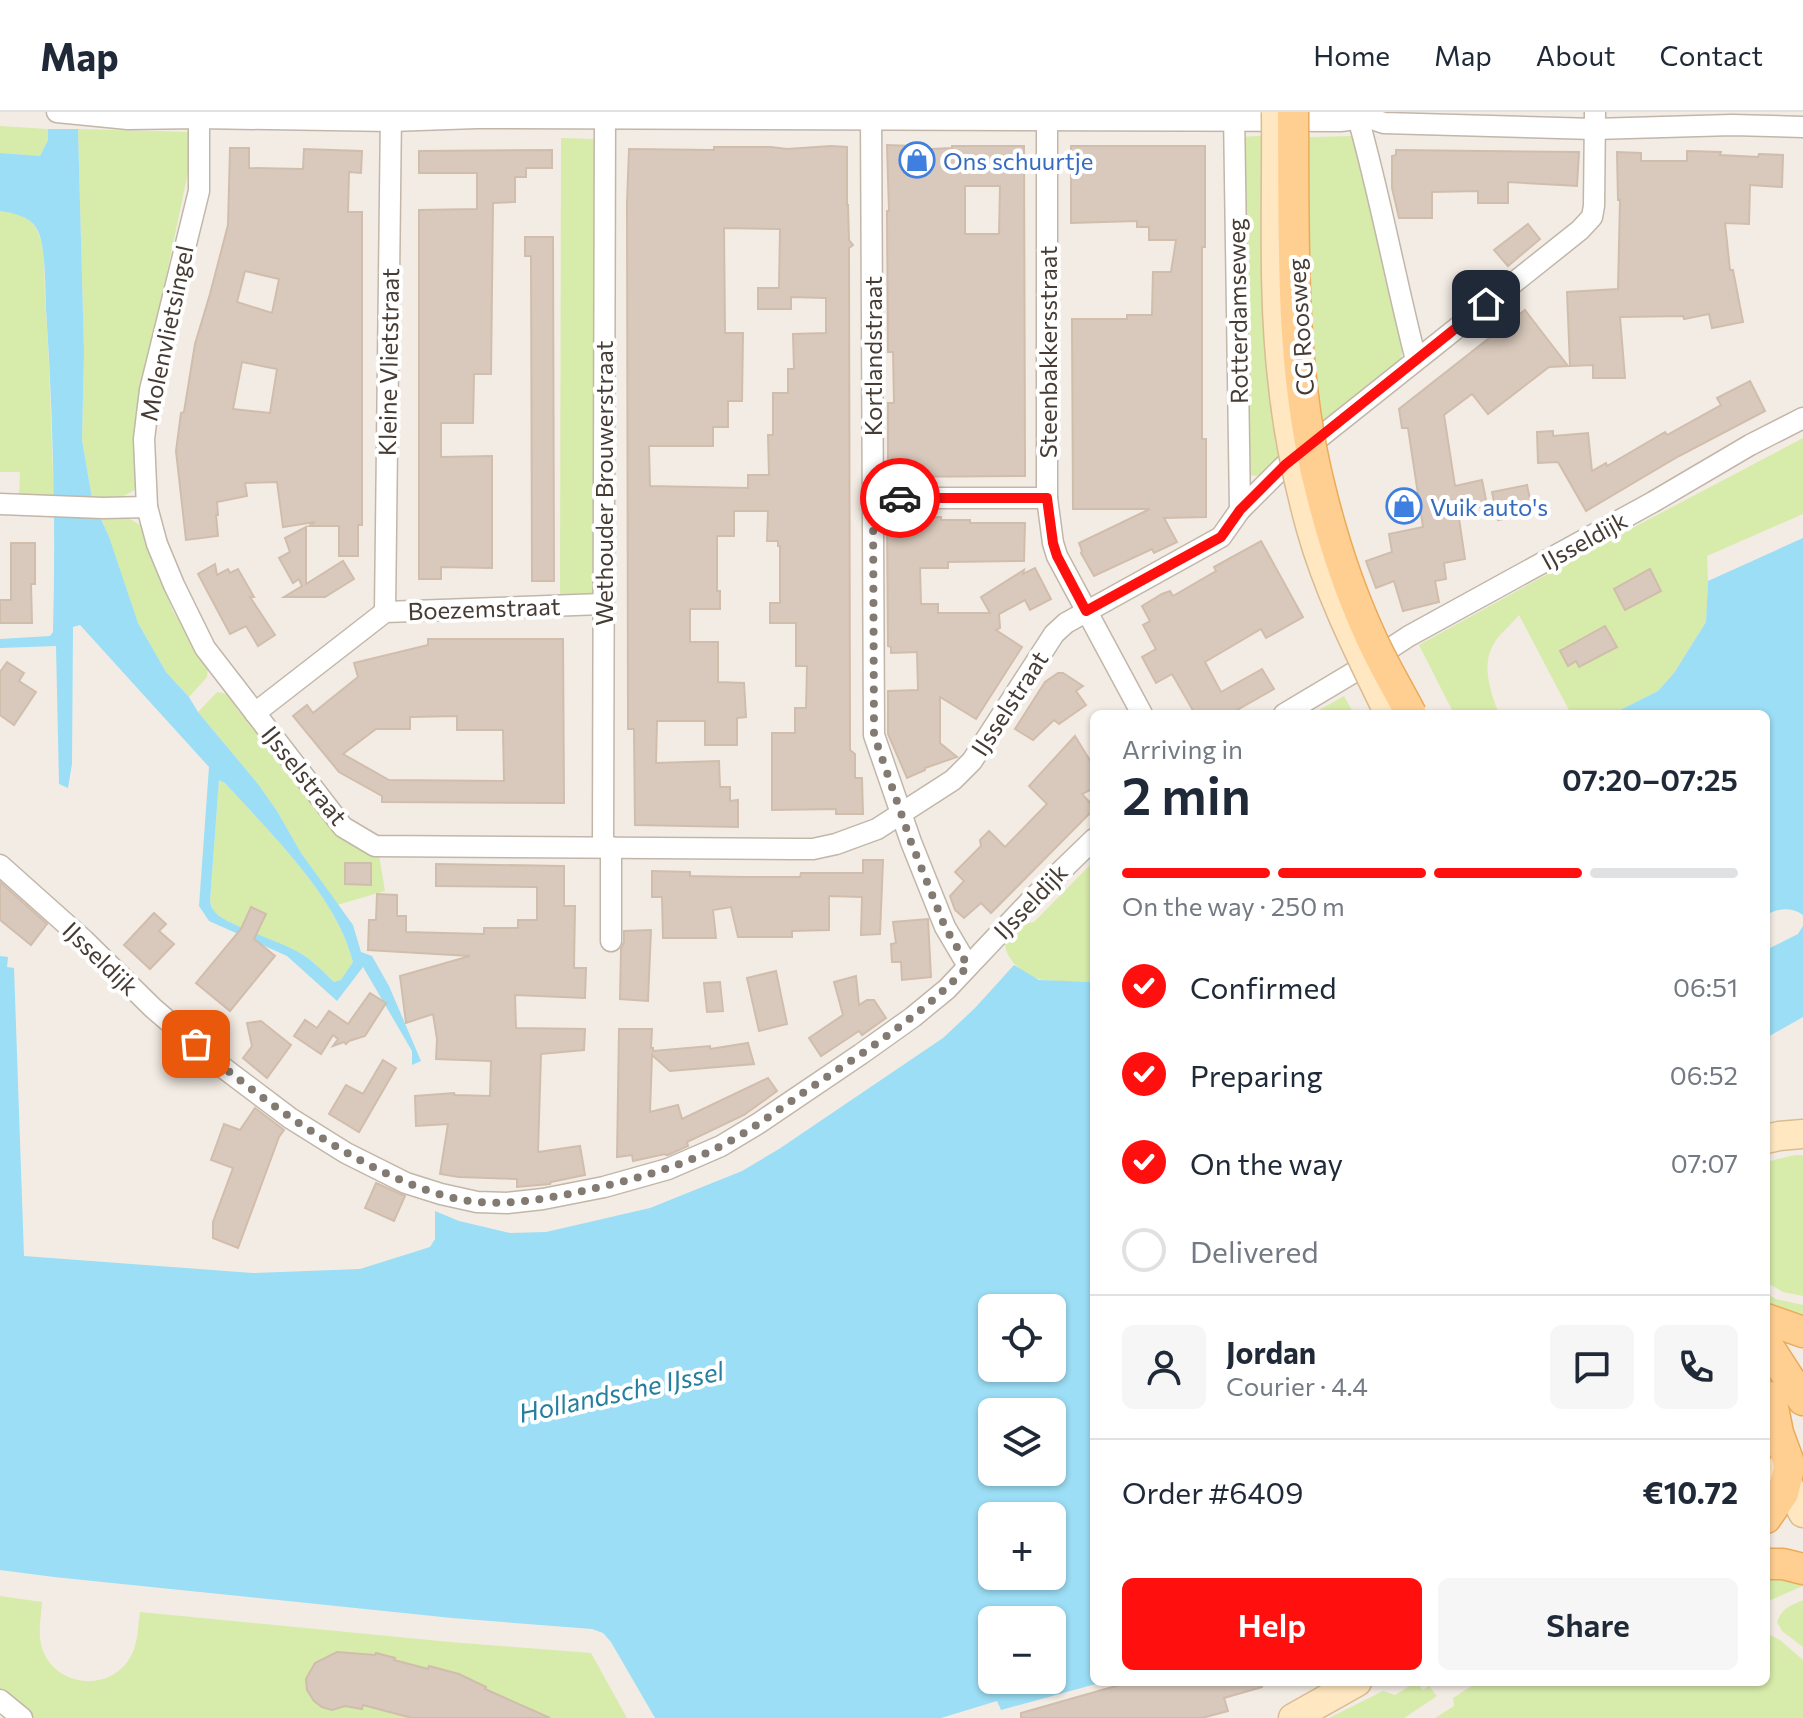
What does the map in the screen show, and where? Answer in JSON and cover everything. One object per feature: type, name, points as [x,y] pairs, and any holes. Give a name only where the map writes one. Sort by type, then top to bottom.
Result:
[{"type":"main road","name":"CG Roosweg","points":[[1293,112],[1296,308],[1307,427],[1327,514],[1347,576],[1369,633],[1409,710]]},
{"type":"main road","points":[[1770,1320],[1803,1332]]},
{"type":"main road","points":[[1770,1349],[1803,1400]]},
{"type":"main road","points":[[1770,1401],[1789,1469],[1795,1471],[1770,1513]]},
{"type":"main road","points":[[1770,1564],[1803,1569]]},
{"type":"street","points":[[57,112],[128,119],[199,115],[476,118],[1234,116],[1340,121],[1349,120],[1357,113]]},
{"type":"street","name":"CG Roosweg","points":[[1276,112],[1275,260],[1282,384],[1290,433],[1321,556],[1353,640],[1387,710]]},
{"type":"street","points":[[1702,112],[1732,125]]},
{"type":"street","points":[[1357,113],[1384,123],[1595,120],[1803,127]]},
{"type":"street","points":[[1357,113],[1416,360]]},
{"type":"street","name":"Molenvlietsingel","points":[[199,115],[199,191],[150,390],[144,439],[147,507],[157,544],[205,648],[255,713]]},
{"type":"street","name":"Kleine Vlietstraat","points":[[385,612],[391,116]]},
{"type":"street","name":"Wethouder Brouwerstraat","points":[[605,116],[602,604],[611,941]]},
{"type":"street","name":"Kortlandstraat","points":[[871,116],[874,735],[911,842],[945,927],[968,966]]},
{"type":"street","name":"Steenbakkersstraat","points":[[1047,116],[1047,498],[1053,543],[1057,556],[1140,710]]},
{"type":"street","name":"Rotterdamseweg","points":[[1234,116],[1240,510]]},
{"type":"street","name":"IJsselstraat","points":[[255,713],[343,827],[375,846],[813,849],[877,829],[963,771],[1054,634],[1066,623],[1221,537],[1240,510],[1285,465],[1580,230],[1592,217],[1594,206],[1595,120]]},
{"type":"street","name":"IJsseldijk","points":[[1291,710],[1409,636],[1803,418]]},
{"type":"street","points":[[873,498],[1047,498]]},
{"type":"street","points":[[0,504],[147,507]]},
{"type":"street","name":"Boezemstraat","points":[[255,713],[385,612],[602,604]]},
{"type":"street","name":"IJsseldijk","points":[[0,865],[84,940],[153,1008],[217,1063],[290,1118],[346,1153],[406,1183],[477,1202],[507,1203],[604,1187],[668,1169],[721,1146],[759,1123],[913,1017],[947,989],[1090,842]]},
{"type":"street","points":[[1770,1138],[1803,1134]]},
{"type":"street","points":[[1770,1447],[1795,1471],[1803,1513]]},
{"type":"street","points":[[1293,1718],[1350,1686]]},
{"type":"street","points":[[0,1700],[22,1718]]},
{"type":"green space","points":[[0,126],[48,129],[48,140],[40,156],[0,153]]},
{"type":"green space","points":[[78,129],[192,132],[191,158],[150,353],[138,488],[122,497],[92,498],[82,440],[84,351]]},
{"type":"green space","points":[[1352,136],[1364,149],[1403,347],[1400,362],[1260,476],[1246,475],[1238,137]]},
{"type":"green space","points":[[561,138],[593,139],[597,146],[597,599],[560,601]]},
{"type":"green space","points":[[0,211],[31,221],[42,246],[54,497],[19,496],[20,472],[0,472]]},
{"type":"green space","points":[[1803,438],[1803,514],[1707,556],[1706,622],[1674,673],[1658,691],[1620,710],[1569,710],[1519,615],[1498,637],[1489,653],[1488,680],[1498,710],[1452,710],[1419,645]]},
{"type":"green space","points":[[101,516],[128,518],[142,526],[173,611],[208,668],[207,677],[189,697],[166,672],[138,623]]},
{"type":"green space","points":[[217,692],[227,694],[313,796],[378,849],[385,891],[337,905],[258,784],[198,712]]},
{"type":"green space","points":[[1344,696],[1352,710],[1319,710]]},
{"type":"green space","points":[[219,780],[300,866],[332,913],[345,937],[353,962],[341,981],[334,982],[311,960],[295,950],[240,927],[214,912],[210,901]]},
{"type":"green space","points":[[1090,865],[1090,982],[1043,980],[1018,967],[1009,956],[1005,943],[1024,924],[1034,922]]},
{"type":"green space","points":[[1803,1155],[1803,1296],[1783,1292],[1770,1284],[1770,1161]]},
{"type":"green space","points":[[1770,1295],[1803,1305],[1803,1326],[1770,1310]]},
{"type":"green space","points":[[1770,1572],[1803,1577],[1803,1586],[1770,1600]]},
{"type":"green space","points":[[0,1596],[42,1602],[40,1633],[43,1651],[50,1664],[73,1679],[100,1680],[124,1666],[137,1639],[140,1612],[591,1653],[627,1718],[31,1718],[0,1690]]},
{"type":"green space","points":[[1803,1600],[1803,1647],[1782,1631],[1777,1622],[1784,1610]]},
{"type":"green space","points":[[1770,1635],[1803,1660],[1803,1718],[1435,1718],[1454,1706],[1453,1698],[1472,1686],[1770,1686]]},
{"type":"green space","points":[[1410,1686],[1420,1686],[1423,1690],[1429,1686],[1437,1696],[1404,1718],[1329,1718],[1383,1691],[1395,1695]]},
{"type":"water","points":[[48,129],[78,129],[84,351],[82,440],[92,498],[109,537],[138,623],[166,672],[258,784],[301,853],[353,925],[361,952],[372,956],[389,986],[421,1061],[412,1065],[412,1051],[363,967],[337,1001],[287,956],[209,921],[199,906],[209,767],[80,625],[73,627],[72,764],[68,788],[59,784],[56,646],[0,648],[0,639],[50,636],[53,632],[53,470],[44,256],[34,225],[21,216],[0,211],[0,153],[40,156],[48,140]],"holes":[[[219,780],[300,866],[332,913],[345,937],[353,962],[341,980],[334,982],[300,953],[230,922],[213,910],[210,901]]]},
{"type":"water","points":[[1803,538],[1803,915],[1784,909],[1770,913],[1770,710],[1620,710],[1658,691],[1674,673],[1706,622],[1708,581]]},
{"type":"water","points":[[1803,926],[1803,1017],[1770,1036],[1770,948],[1798,934]]},
{"type":"water","name":"Hollandsche IJssel","points":[[0,956],[8,957],[7,967],[14,968],[24,1256],[253,1273],[360,1269],[430,1247],[435,1239],[435,1211],[459,1221],[510,1233],[546,1232],[650,1208],[742,1171],[779,1149],[943,1038],[1014,965],[1039,980],[1090,982],[1090,1686],[1066,1692],[1066,1606],[978,1606],[978,1694],[1059,1694],[1001,1710],[997,1701],[941,1718],[655,1718],[603,1633],[592,1629],[452,1618],[0,1570]]},
{"type":"building","points":[[887,145],[911,146],[910,150],[952,146],[1024,146],[1025,476],[888,477],[888,403],[894,403],[893,352],[888,352]],"holes":[[[965,186],[1000,186],[999,234],[965,234]]]},
{"type":"building","points":[[1071,146],[1205,146],[1202,439],[1206,439],[1206,517],[1164,518],[1177,542],[1154,553],[1152,549],[1094,576],[1079,543],[1150,509],[1073,509],[1072,319],[1127,319],[1127,315],[1152,315],[1153,272],[1171,272],[1176,240],[1149,240],[1149,227],[1137,227],[1137,221],[1071,223]]},
{"type":"building","points":[[847,147],[849,240],[853,245],[849,248],[850,750],[855,754],[855,778],[862,778],[863,814],[836,814],[836,809],[772,810],[772,733],[795,733],[795,708],[806,708],[807,666],[796,666],[796,623],[770,623],[770,603],[780,603],[780,546],[778,541],[767,541],[768,511],[734,511],[734,536],[717,536],[720,609],[690,609],[690,642],[718,642],[718,682],[744,683],[746,717],[737,718],[737,745],[705,745],[705,721],[657,721],[656,763],[719,761],[720,787],[730,787],[730,801],[738,800],[738,827],[635,825],[634,729],[628,729],[629,149]],"holes":[[[724,228],[780,229],[779,288],[758,288],[758,309],[791,309],[791,297],[826,298],[826,333],[793,334],[794,369],[788,369],[788,393],[773,393],[773,435],[768,435],[769,475],[748,475],[748,488],[650,486],[649,446],[713,446],[713,427],[728,427],[728,401],[742,401],[743,333],[725,333]]]},
{"type":"building","points":[[230,148],[249,148],[249,168],[303,169],[304,149],[362,151],[361,173],[349,172],[348,212],[362,212],[362,525],[358,525],[358,556],[339,556],[339,526],[309,526],[315,522],[283,527],[277,482],[245,483],[247,496],[217,502],[218,536],[186,540],[176,451],[181,413],[184,412],[195,344],[228,225]],"holes":[[[245,271],[279,279],[272,313],[237,302]],[[242,362],[277,369],[270,413],[233,409]]]},
{"type":"building","points":[[552,150],[552,168],[526,168],[526,177],[515,177],[515,202],[493,203],[491,374],[474,374],[473,423],[441,423],[441,457],[492,456],[492,568],[441,567],[441,579],[419,579],[419,210],[477,209],[477,173],[419,173],[419,151]]},
{"type":"building","points":[[1396,150],[1579,152],[1577,186],[1508,182],[1508,203],[1478,203],[1478,191],[1432,192],[1432,218],[1399,218],[1392,188],[1392,156],[1396,155]]},
{"type":"building","points":[[1687,151],[1758,157],[1759,154],[1783,155],[1782,187],[1750,185],[1749,224],[1725,223],[1730,270],[1733,270],[1743,322],[1712,328],[1709,314],[1684,319],[1683,316],[1620,317],[1625,378],[1593,378],[1593,365],[1570,366],[1567,292],[1618,289],[1620,200],[1617,152],[1641,153],[1641,161],[1687,161]]},
{"type":"building","points":[[1528,224],[1540,239],[1508,266],[1494,250]]},
{"type":"building","points":[[525,237],[553,237],[554,581],[532,581],[531,256],[525,256]]},
{"type":"building","points":[[1525,310],[1568,366],[1549,367],[1488,414],[1472,394],[1444,415],[1455,486],[1482,480],[1487,505],[1458,512],[1465,559],[1444,563],[1446,579],[1435,581],[1439,602],[1403,611],[1394,581],[1376,588],[1366,561],[1392,552],[1389,534],[1423,527],[1408,428],[1402,428],[1399,409]]},
{"type":"building","points":[[1750,381],[1765,411],[1679,456],[1586,511],[1558,462],[1538,463],[1537,432],[1553,431],[1553,436],[1588,433],[1592,471],[1721,405],[1717,398]]},
{"type":"building","points":[[1527,485],[1533,513],[1498,520],[1492,492]]},
{"type":"building","points":[[941,517],[941,520],[970,520],[970,523],[1025,523],[1024,561],[948,562],[948,568],[920,568],[921,604],[938,604],[938,613],[990,613],[981,597],[1024,570],[1023,574],[1035,568],[1051,599],[1030,610],[1025,600],[999,614],[1000,628],[996,630],[1022,647],[976,719],[940,697],[940,743],[957,757],[907,778],[888,734],[888,691],[918,690],[917,652],[891,653],[888,646],[887,518]]},
{"type":"building","points":[[306,527],[306,584],[343,561],[354,579],[325,597],[284,597],[302,586],[299,579],[293,583],[279,558],[290,552],[285,538]]},
{"type":"building","points":[[1261,541],[1303,617],[1266,638],[1261,629],[1205,662],[1221,692],[1262,669],[1274,689],[1237,710],[1193,710],[1172,674],[1156,683],[1142,657],[1156,649],[1143,625],[1150,621],[1142,606],[1170,591],[1173,596],[1216,571],[1214,567]]},
{"type":"building","points":[[11,543],[35,543],[35,584],[31,584],[32,623],[0,623],[0,600],[11,600]]},
{"type":"building","points":[[215,564],[217,575],[228,569],[230,573],[238,569],[254,597],[250,597],[275,635],[258,646],[246,626],[230,634],[198,574]]},
{"type":"building","points":[[1650,569],[1661,591],[1625,610],[1614,589]]},
{"type":"building","points":[[1605,626],[1617,647],[1579,667],[1576,661],[1568,666],[1560,651]]},
{"type":"building","points":[[428,639],[563,639],[564,803],[382,802],[382,796],[339,772],[293,716],[307,705],[313,713],[358,677],[354,663],[428,645]],"holes":[[[457,716],[457,730],[503,730],[504,781],[389,780],[343,754],[376,729],[410,729],[410,717]]]},
{"type":"building","points":[[7,662],[24,673],[19,681],[36,692],[14,725],[0,715],[0,672]]},
{"type":"building","points":[[1058,673],[1083,686],[1076,691],[1086,705],[1059,724],[1054,720],[1033,740],[1015,729],[1045,682]]},
{"type":"building","points":[[1075,736],[1090,760],[1090,790],[1082,794],[1090,803],[1090,813],[991,913],[981,903],[964,918],[955,910],[950,896],[964,881],[955,872],[981,846],[980,840],[989,831],[1005,847],[1047,804],[1029,786]]},
{"type":"building","points":[[863,860],[883,860],[880,934],[861,935],[862,897],[829,896],[829,930],[792,931],[792,937],[738,937],[731,907],[713,910],[716,938],[663,938],[662,897],[652,897],[652,871],[690,872],[690,876],[800,877],[801,873],[863,873]]},
{"type":"building","points":[[345,863],[371,863],[371,885],[345,884]]},
{"type":"building","points":[[436,864],[564,866],[564,906],[575,906],[574,968],[586,968],[585,998],[515,995],[516,1028],[585,1029],[584,1050],[541,1054],[538,1152],[580,1146],[585,1175],[550,1184],[517,1187],[517,1179],[440,1174],[448,1124],[416,1126],[415,1096],[454,1093],[490,1096],[491,1061],[436,1059],[433,1014],[406,1023],[400,976],[470,956],[368,950],[369,920],[376,920],[377,894],[397,895],[397,916],[406,916],[406,932],[484,934],[484,928],[518,928],[518,920],[537,920],[537,887],[436,886]]},
{"type":"building","points":[[0,882],[47,924],[31,945],[0,920]]},
{"type":"building","points":[[251,907],[266,914],[254,939],[275,956],[230,1011],[196,983],[241,929]]},
{"type":"building","points":[[154,913],[166,924],[159,931],[174,944],[150,969],[124,945]]},
{"type":"building","points":[[928,919],[931,977],[902,980],[901,962],[892,962],[891,944],[896,943],[893,922]]},
{"type":"building","points":[[651,930],[648,1001],[620,999],[624,931]]},
{"type":"building","points":[[776,971],[787,1024],[759,1031],[747,978]]},
{"type":"building","points":[[856,976],[859,1005],[874,1000],[886,1018],[862,1035],[859,1031],[821,1056],[809,1038],[843,1015],[834,982]]},
{"type":"building","points":[[720,982],[723,1011],[707,1012],[704,983]]},
{"type":"building","points":[[370,993],[386,1003],[365,1036],[333,1046],[338,1039],[333,1035],[321,1054],[294,1036],[305,1020],[317,1028],[329,1011],[348,1024]]},
{"type":"building","points":[[261,1021],[291,1045],[267,1078],[243,1058],[252,1046],[247,1023]]},
{"type":"building","points":[[619,1029],[652,1029],[653,1051],[710,1046],[710,1049],[748,1043],[754,1064],[670,1071],[652,1055],[650,1112],[678,1105],[682,1119],[768,1078],[777,1091],[744,1115],[687,1142],[688,1146],[668,1155],[633,1161],[632,1155],[617,1157]]},
{"type":"building","points":[[383,1060],[396,1068],[359,1132],[329,1114],[346,1085],[363,1094]]},
{"type":"building","points":[[255,1108],[284,1130],[238,1248],[213,1238],[213,1222],[233,1168],[211,1160],[224,1124],[240,1130]]},
{"type":"building","points":[[376,1183],[405,1196],[394,1221],[365,1208]]},
{"type":"building","points":[[337,1652],[376,1653],[428,1669],[429,1666],[459,1674],[550,1718],[412,1718],[363,1705],[362,1709],[345,1706],[332,1710],[322,1707],[307,1690],[306,1679],[315,1663]]},
{"type":"building","points":[[1116,1686],[1262,1687],[1224,1698],[1228,1711],[1202,1718],[1021,1718],[1021,1713]]},
{"type":"way so far","points":[[196,1044],[290,1118],[346,1153],[406,1183],[441,1194],[477,1202],[507,1203],[604,1187],[668,1169],[706,1153],[759,1123],[913,1017],[947,989],[968,966],[945,927],[911,842],[874,735],[873,498],[900,498]]},
{"type":"place","name":"Ons schuurtje","points":[[917,160]]},
{"type":"place","name":"Vuik auto's","points":[[1404,506]]},
{"type":"route","points":[[900,498],[1047,498],[1057,556],[1086,611],[1221,537],[1240,510],[1285,465],[1486,304]]}]
